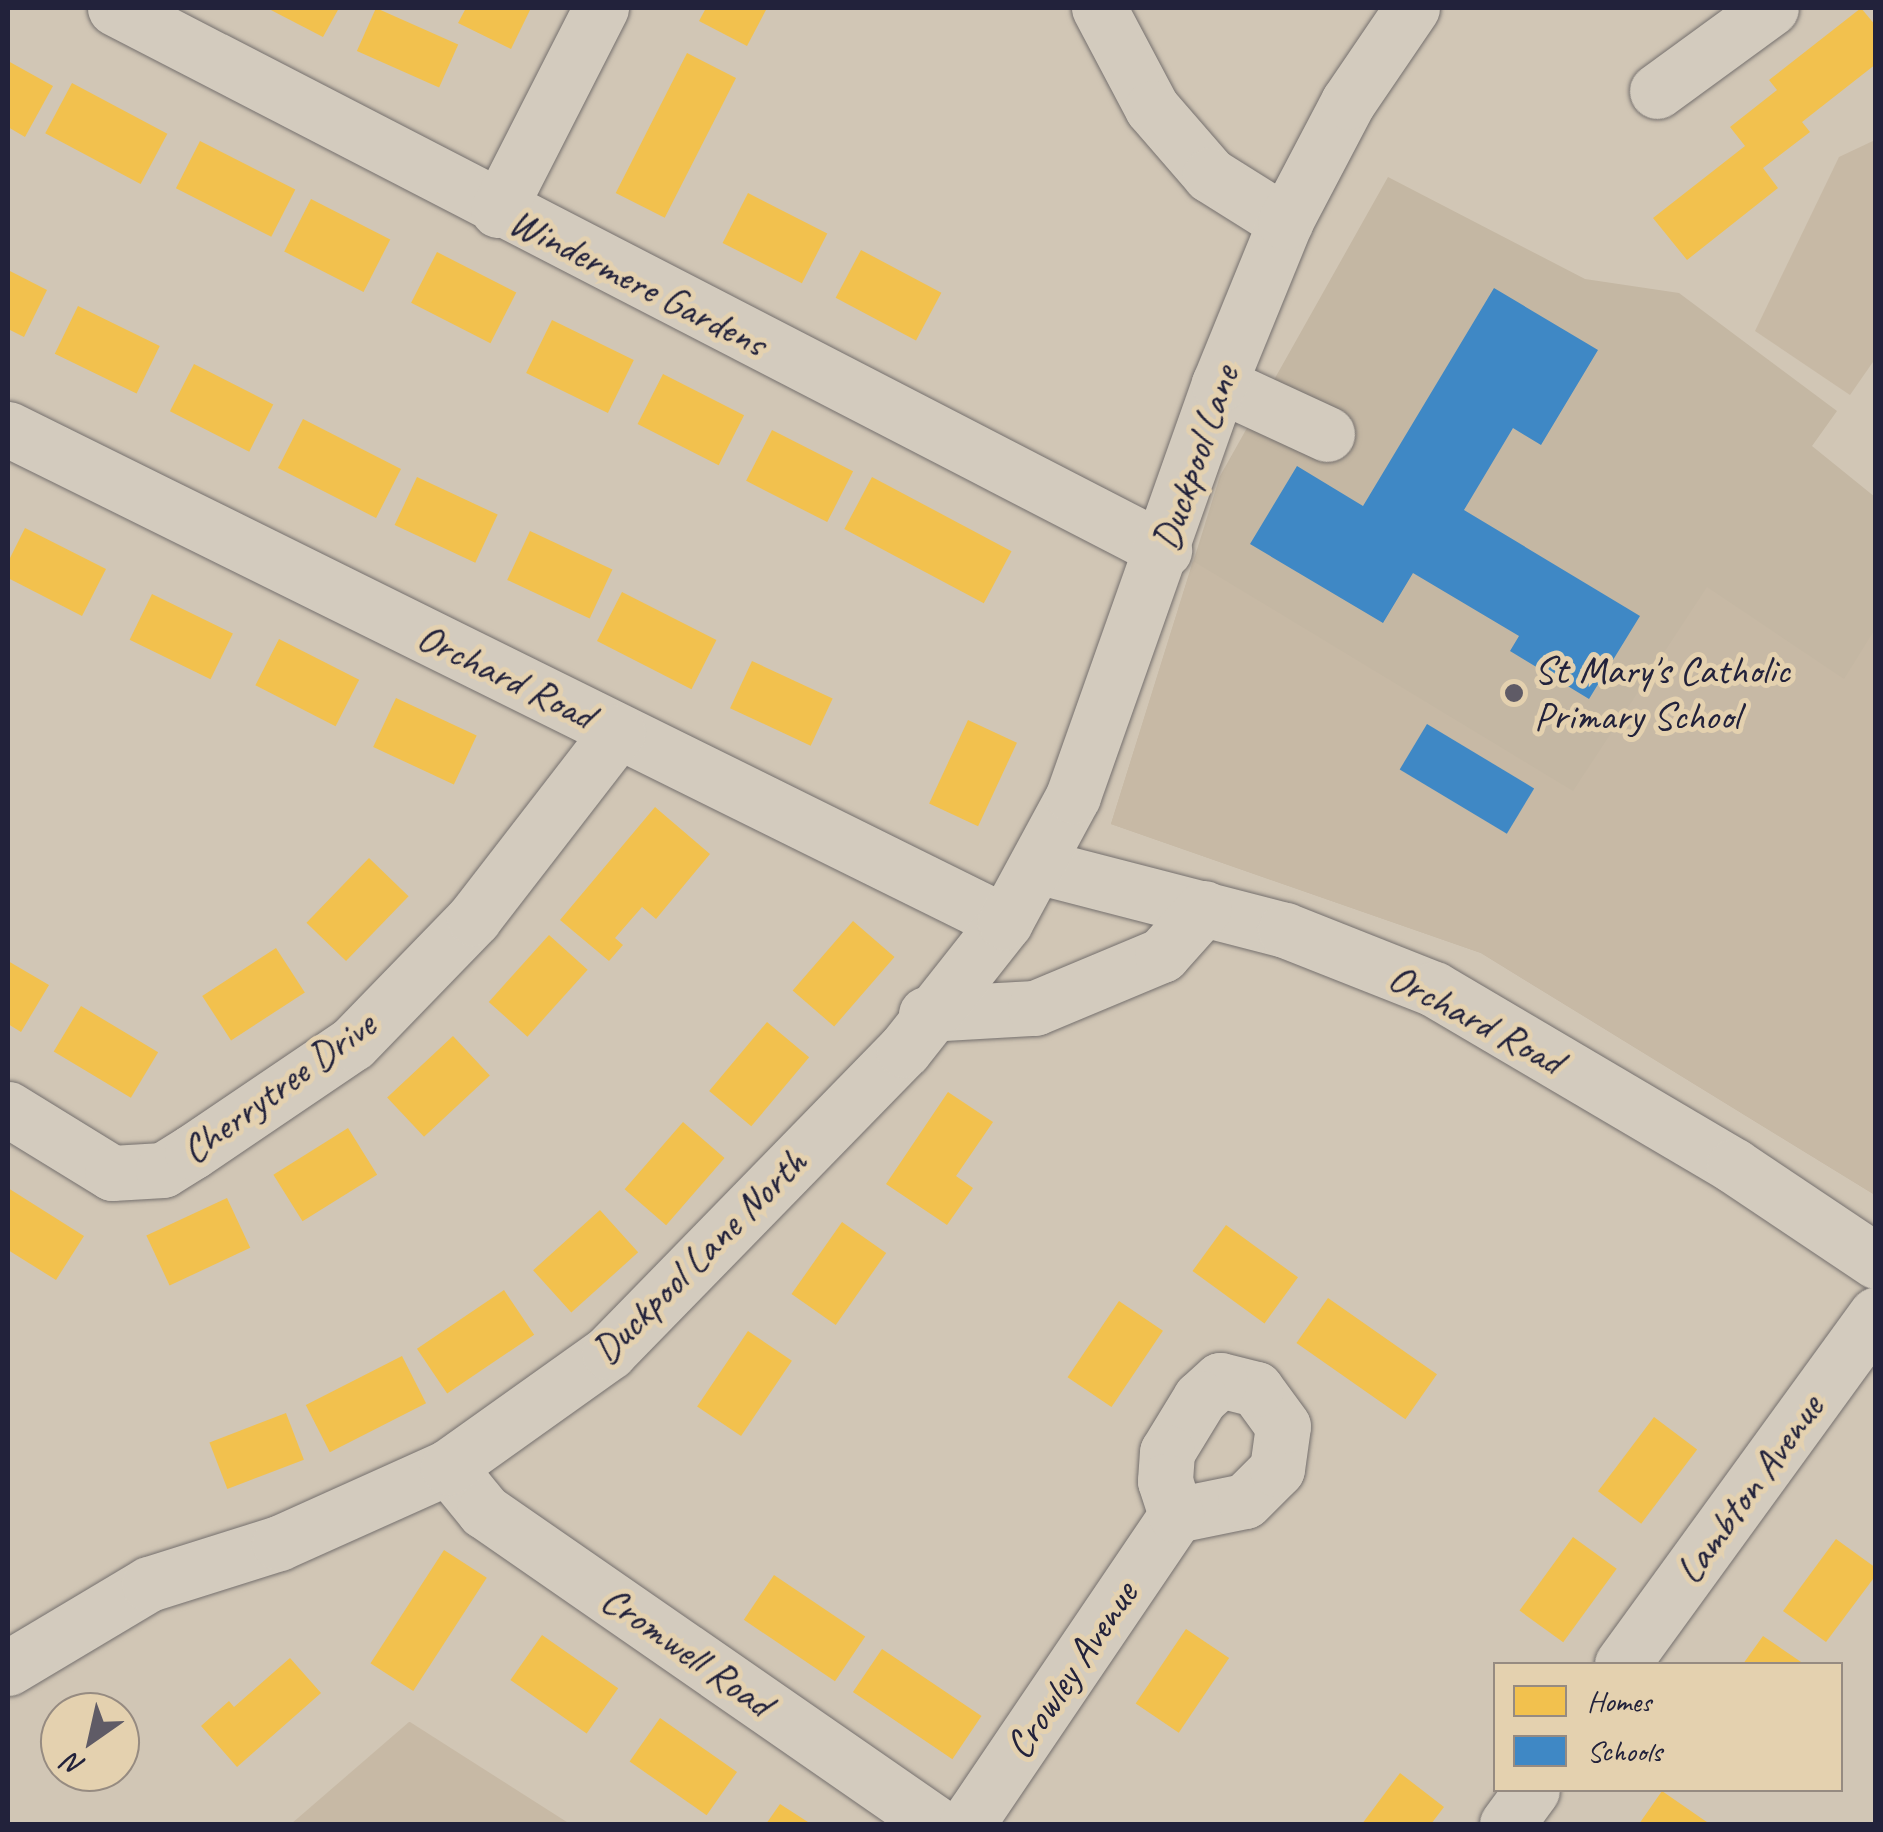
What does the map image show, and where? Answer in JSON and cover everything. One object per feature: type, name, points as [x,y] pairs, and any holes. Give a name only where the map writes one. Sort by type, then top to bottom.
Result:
[{"type":"street","name":"Windermere Gardens","points":[[115,8],[498,210],[1164,550]]},
{"type":"street","points":[[498,210],[602,8]]},
{"type":"street","points":[[1099,8],[1152,108],[1175,135],[1210,175],[1285,222]]},
{"type":"street","name":"Duckpool Lane","points":[[1005,922],[1073,796],[1164,550],[1218,384],[1285,222],[1348,102],[1412,8]]},
{"type":"street","points":[[1658,90],[1710,25],[1771,8]]},
{"type":"street","points":[[1218,384],[1327,434]]},
{"type":"street","name":"Orchard Road","points":[[8,429],[1005,922]]},
{"type":"street","name":"Cherrytree Drive","points":[[8,1108],[112,1173],[163,1170],[352,1043],[474,918],[618,732]]},
{"type":"street","name":"Orchard Road","points":[[1036,866],[1285,930],[1434,989],[1734,1166],[1876,1262]]},
{"type":"street","points":[[926,1014],[1035,1008],[1162,955],[1204,908]]},
{"type":"street","name":"Duckpool Lane North","points":[[8,1668],[150,1584],[280,1543],[448,1467],[609,1352],[904,1050],[926,1014],[1005,922]]},
{"type":"street","name":"Lambton Avenue","points":[[1623,1662],[1876,1314]]},
{"type":"street","name":"Cromwell Road","points":[[448,1467],[484,1511],[936,1824]]},
{"type":"street","name":"Crowley Avenue","points":[[967,1824],[1176,1515]]},
{"type":"shaded area","points":[[1875,140],[1875,359],[1850,395],[1755,331],[1839,157]]},
{"type":"shaded area","name":"St Mary's Catholic Primary School","points":[[1388,177],[1585,279],[1679,293],[1837,411],[1812,446],[1875,497],[1875,1195],[1481,953],[1111,824],[1220,476]]},
{"type":"shaded area","points":[[1193,561],[1573,791],[1707,587],[1844,679],[1875,629],[1875,1195],[1481,953],[1111,824]]},
{"type":"shaded area","points":[[410,1722],[570,1824],[291,1824]]},
{"type":"building: Homes","points":[[267,8],[339,8],[323,37]]},
{"type":"building: Homes","points":[[376,8],[458,45],[439,88],[357,51]]},
{"type":"building: Homes","points":[[466,8],[531,8],[511,49],[458,23]]},
{"type":"building: Homes","points":[[706,8],[767,8],[747,46],[699,21]]},
{"type":"building: Homes","points":[[1861,8],[1876,26],[1876,64],[1802,122],[1810,132],[1763,168],[1778,188],[1687,260],[1653,218],[1745,146],[1730,127],[1777,90],[1769,80]]},
{"type":"building: Homes","points":[[687,53],[736,78],[665,218],[616,193]]},
{"type":"building: Homes","points":[[8,61],[53,86],[25,137],[8,127]]},
{"type":"building: Homes","points":[[72,83],[167,134],[141,184],[45,133]]},
{"type":"building: Homes","points":[[200,141],[295,190],[271,237],[176,188]]},
{"type":"building: Homes","points":[[748,193],[827,233],[802,283],[723,243]]},
{"type":"building: Homes","points":[[311,199],[390,239],[364,292],[284,252]]},
{"type":"building: Homes","points":[[861,250],[941,293],[916,340],[836,298]]},
{"type":"building: Homes","points":[[437,252],[516,292],[490,343],[411,303]]},
{"type":"building: Homes","points":[[8,270],[47,290],[24,337],[8,329]]},
{"type":"building: Homes","points":[[78,306],[160,346],[137,394],[55,354]]},
{"type":"building: Homes","points":[[552,320],[634,360],[608,413],[526,373]]},
{"type":"building: Homes","points":[[194,364],[273,404],[249,452],[170,411]]},
{"type":"building: Homes","points":[[663,374],[744,415],[719,465],[638,424]]},
{"type":"building: Homes","points":[[303,419],[401,469],[376,518],[278,468]]},
{"type":"building: Homes","points":[[772,430],[853,471],[827,522],[746,481]]},
{"type":"building: Homes","points":[[417,477],[498,515],[475,563],[395,525]]},
{"type":"building: Homes","points":[[872,477],[1012,551],[984,603],[844,529]]},
{"type":"building: Homes","points":[[25,528],[106,569],[82,616],[8,578],[8,562]]},
{"type":"building: Homes","points":[[530,531],[612,569],[590,618],[507,580]]},
{"type":"building: Homes","points":[[622,592],[716,640],[691,689],[597,641]]},
{"type":"building: Homes","points":[[152,594],[233,633],[211,679],[130,640]]},
{"type":"building: Homes","points":[[279,639],[359,680],[336,726],[255,685]]},
{"type":"building: Homes","points":[[752,661],[833,699],[811,746],[730,708]]},
{"type":"building: Homes","points":[[396,698],[477,736],[454,785],[373,747]]},
{"type":"building: Homes","points":[[968,720],[1017,743],[978,826],[929,803]]},
{"type":"building: Homes","points":[[655,807],[710,854],[656,919],[642,907],[615,938],[623,945],[609,961],[560,920]]},
{"type":"building: Homes","points":[[369,858],[409,896],[346,961],[306,923]]},
{"type":"building: Homes","points":[[853,921],[895,957],[834,1027],[793,990]]},
{"type":"building: Homes","points":[[549,935],[588,970],[527,1037],[489,1002]]},
{"type":"building: Homes","points":[[276,948],[305,992],[231,1040],[202,996]]},
{"type":"building: Homes","points":[[8,961],[49,985],[21,1032],[8,1024]]},
{"type":"building: Homes","points":[[81,1006],[158,1052],[131,1098],[54,1051]]},
{"type":"building: Homes","points":[[767,1022],[809,1057],[751,1126],[709,1091]]},
{"type":"building: Homes","points":[[453,1036],[490,1075],[424,1137],[387,1097]]},
{"type":"building: Homes","points":[[948,1092],[993,1122],[956,1176],[973,1188],[947,1225],[886,1184]]},
{"type":"building: Homes","points":[[683,1122],[725,1158],[666,1225],[625,1189]]},
{"type":"building: Homes","points":[[348,1128],[377,1175],[303,1221],[273,1175]]},
{"type":"building: Homes","points":[[8,1188],[84,1236],[56,1280],[8,1250]]},
{"type":"building: Homes","points":[[227,1198],[250,1248],[170,1285],[146,1236]]},
{"type":"building: Homes","points":[[600,1210],[638,1252],[571,1313],[533,1270]]},
{"type":"building: Homes","points":[[842,1222],[886,1253],[836,1325],[792,1294]]},
{"type":"building: Homes","points":[[1226,1225],[1298,1277],[1264,1323],[1192,1271]]},
{"type":"building: Homes","points":[[504,1290],[534,1335],[447,1393],[417,1349]]},
{"type":"building: Homes","points":[[1328,1298],[1437,1374],[1405,1419],[1296,1343]]},
{"type":"building: Homes","points":[[1119,1301],[1163,1331],[1111,1407],[1068,1377]]},
{"type":"building: Homes","points":[[748,1331],[792,1361],[741,1436],[697,1406]]},
{"type":"building: Homes","points":[[402,1356],[426,1403],[330,1452],[306,1405]]},
{"type":"building: Homes","points":[[286,1413],[304,1460],[227,1489],[209,1442]]},
{"type":"building: Homes","points":[[1654,1417],[1697,1449],[1641,1524],[1598,1491]]},
{"type":"building: Homes","points":[[1573,1537],[1617,1569],[1563,1642],[1520,1611]]},
{"type":"building: Homes","points":[[1836,1539],[1876,1568],[1876,1575],[1826,1642],[1783,1611]]},
{"type":"building: Homes","points":[[444,1550],[487,1578],[413,1691],[370,1663]]},
{"type":"building: Homes","points":[[774,1575],[865,1637],[835,1681],[744,1620]]},
{"type":"building: Homes","points":[[1186,1629],[1229,1658],[1179,1733],[1136,1704]]},
{"type":"building: Homes","points":[[542,1635],[618,1688],[587,1733],[510,1680]]},
{"type":"building: Homes","points":[[1763,1636],[1801,1662],[1744,1662]]},
{"type":"building: Homes","points":[[882,1649],[981,1716],[952,1759],[853,1692]]},
{"type":"building: Homes","points":[[290,1658],[321,1693],[237,1767],[201,1726],[229,1701],[234,1707]]},
{"type":"building: Homes","points":[[660,1718],[737,1772],[707,1815],[630,1761]]},
{"type":"building: Homes","points":[[1400,1773],[1444,1807],[1431,1824],[1362,1824]]},
{"type":"building: Homes","points":[[1663,1792],[1710,1824],[1639,1824]]},
{"type":"building: Homes","points":[[780,1804],[811,1824],[766,1824]]},
{"type":"building: Schools","points":[[1494,288],[1598,350],[1541,445],[1513,428],[1464,510],[1640,616],[1589,699],[1510,651],[1519,636],[1413,573],[1383,623],[1250,544],[1297,466],[1363,506]]},
{"type":"building: Schools","points":[[1427,724],[1534,788],[1507,834],[1400,769]]},
{"type":"place","name":"St Mary's Catholic Primary School","points":[[1514,693]]}]
